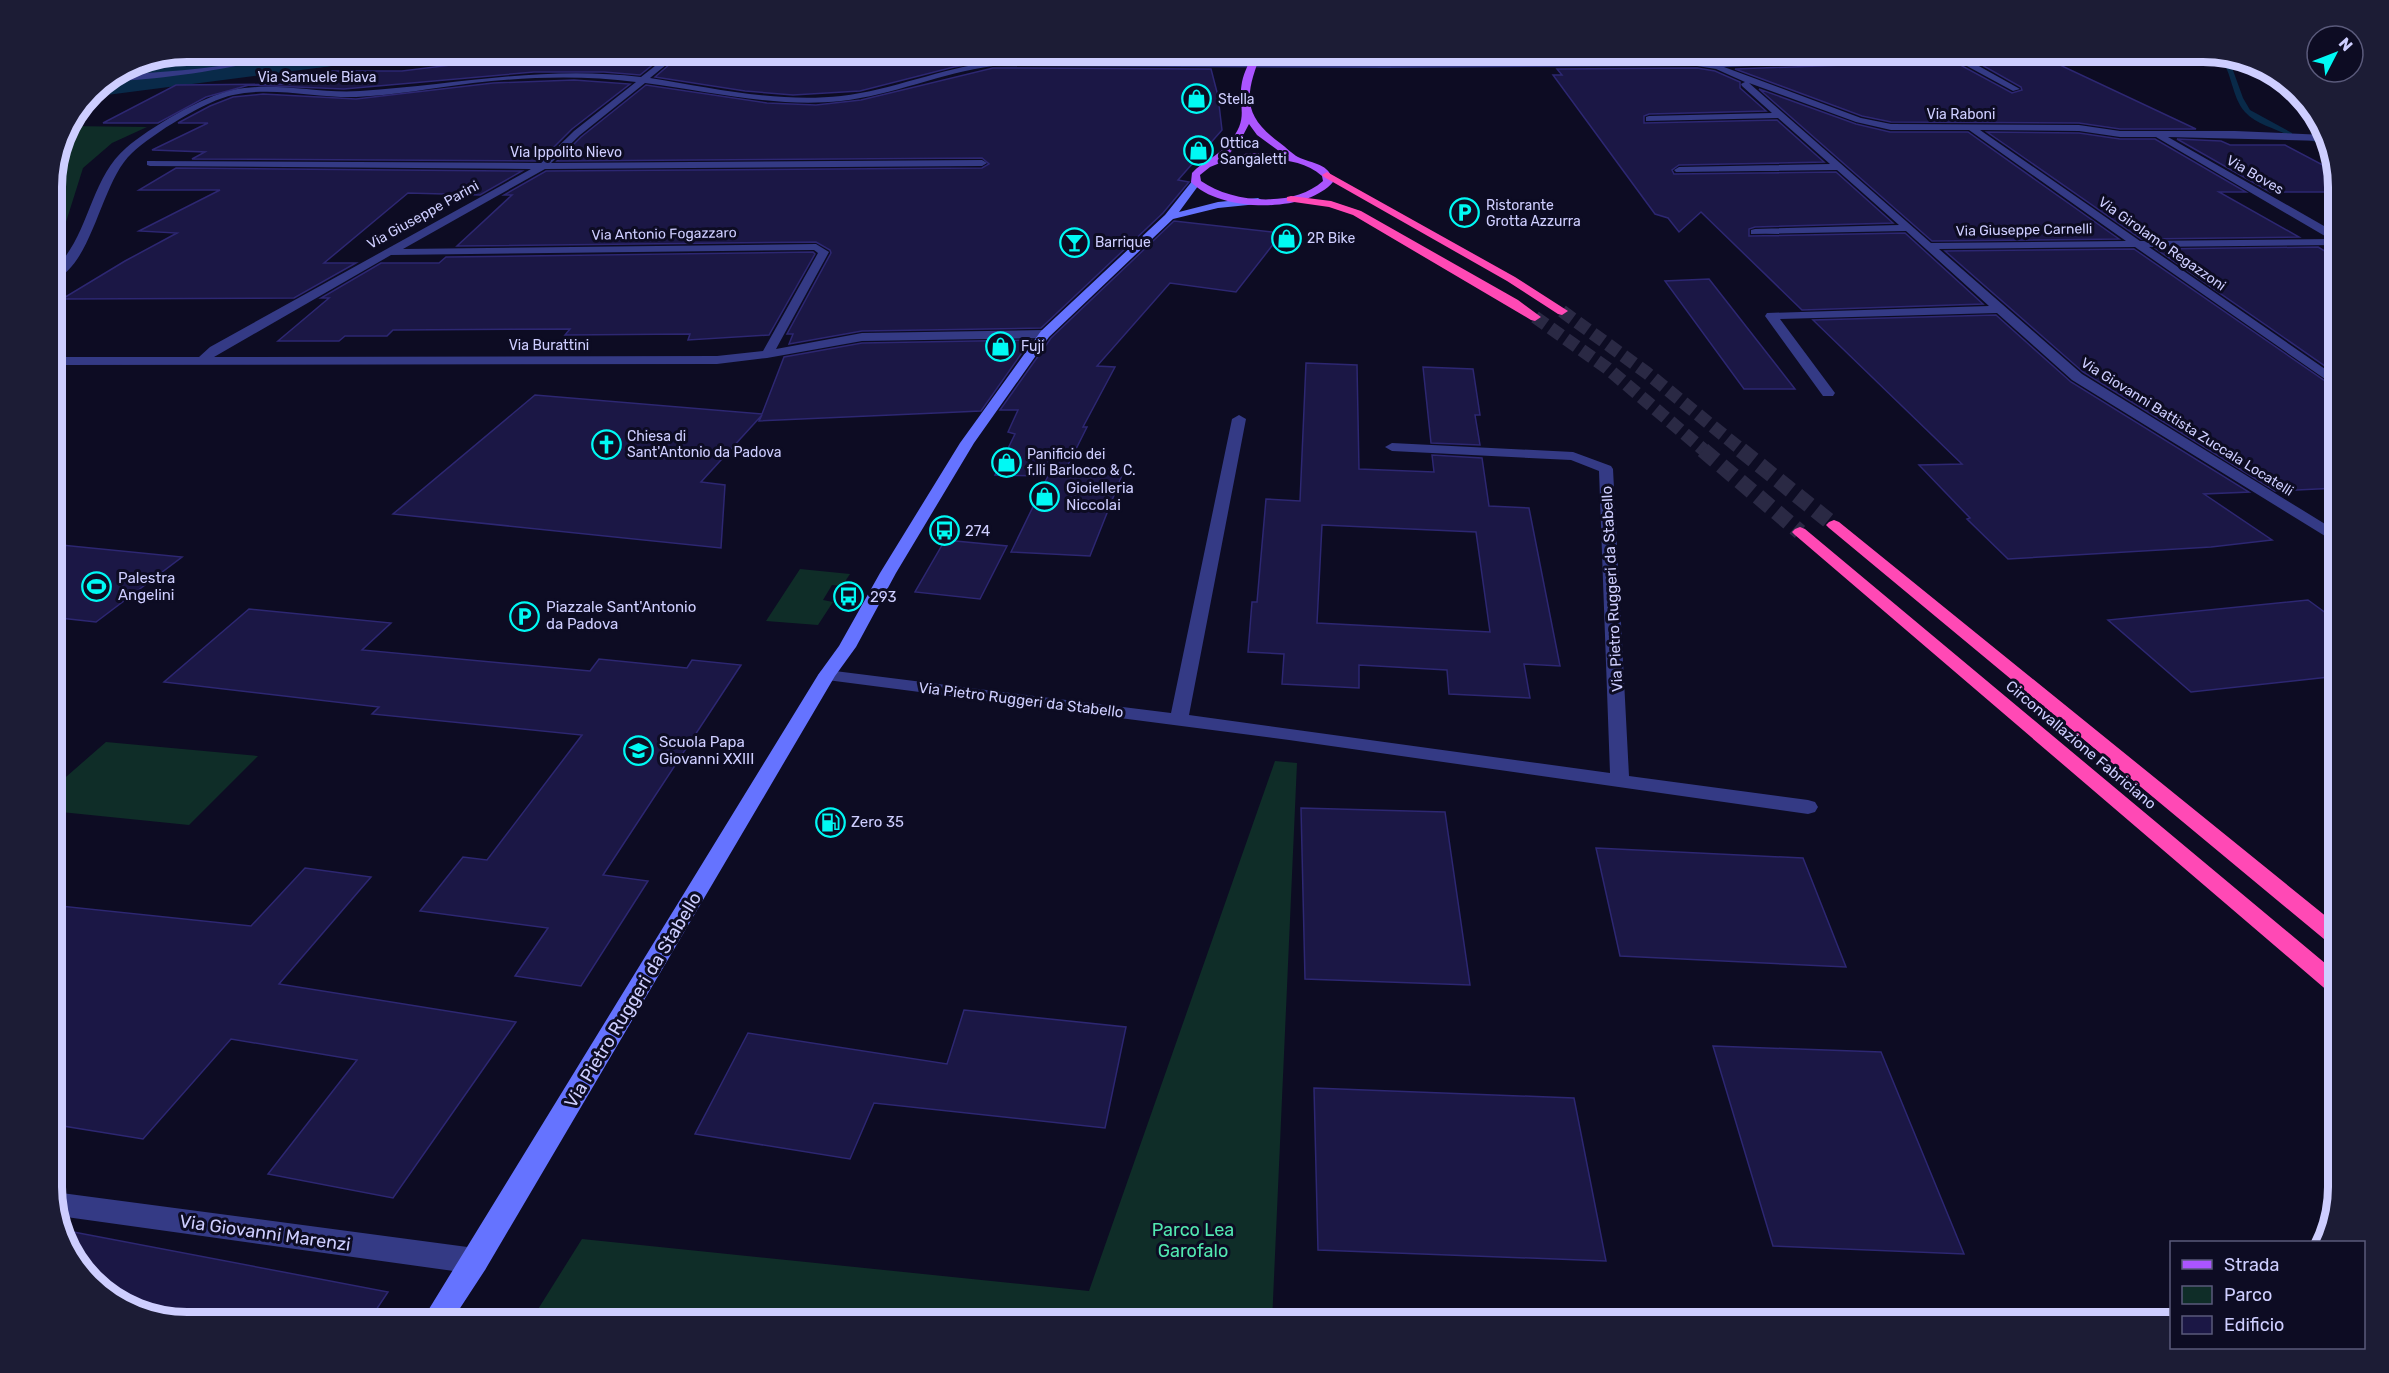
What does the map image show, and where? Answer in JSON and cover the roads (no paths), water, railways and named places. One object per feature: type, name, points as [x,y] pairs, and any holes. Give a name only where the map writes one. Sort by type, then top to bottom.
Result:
[{"type":"highway","points":[[1327,175],[1511,279],[1562,311]]},
{"type":"highway","points":[[1291,199],[1331,204],[1357,213],[1535,317]]},
{"type":"highway","name":"Circonvallazione Fabriciano","points":[[1834,525],[2328,930]]},
{"type":"highway","name":"Circonvallazione Fabriciano","points":[[1800,532],[2328,978]]},
{"type":"main road","points":[[1196,182],[1204,189],[1218,195],[1258,201],[1291,199],[1322,189],[1328,182],[1327,175],[1319,168],[1286,153],[1260,133],[1248,117],[1246,83],[1252,62]]},
{"type":"main road","name":"Via Pietro Ruggeri da Stabello","points":[[1196,182],[1195,175],[1198,171],[1216,162],[1234,143],[1248,117]]},
{"type":"main road","points":[[1216,162],[1264,156],[1305,162]]},
{"type":"street","points":[[126,77],[250,62]]},
{"type":"street","name":"Via Giuseppe Parini","points":[[204,359],[214,350],[386,252],[543,166],[577,133],[666,62]]},
{"type":"street","name":"Via Samuele Biava","points":[[62,271],[82,241],[118,162],[130,149],[170,123],[232,92],[258,90],[355,94],[553,74],[645,79],[758,98],[822,100],[883,91],[969,62],[1251,65]]},
{"type":"street","name":"Via Raboni","points":[[1251,65],[1516,62]]},
{"type":"street","name":"Via Raboni","points":[[1630,62],[1710,65],[1729,74],[1859,120],[1891,127],[2079,128],[2120,134],[2235,134],[2317,138]]},
{"type":"street","points":[[1711,62],[1710,65],[1788,62]]},
{"type":"street","points":[[1965,62],[2016,89]]},
{"type":"street","name":"Via Giovanni Battista Zuccala Locatelli","points":[[1729,74],[1749,87],[2077,377],[2327,532]]},
{"type":"street","points":[[1649,119],[1780,115]]},
{"type":"street","name":"Via Girolamo Regazzoni","points":[[1970,128],[2327,376]]},
{"type":"street","name":"Via Boves","points":[[2158,135],[2327,234]]},
{"type":"street","name":"Via Ippolito Nievo","points":[[150,163],[543,166],[982,163]]},
{"type":"street","points":[[1679,170],[1839,167]]},
{"type":"street","name":"Via Pietro Ruggeri da Stabello","points":[[442,1312],[475,1261],[827,675],[847,647],[888,573],[967,442],[1045,334],[1169,217],[1196,182]]},
{"type":"street","points":[[1169,217],[1218,206],[1258,201]]},
{"type":"street","points":[[1755,232],[1908,228]]},
{"type":"street","name":"Via Giuseppe Carnelli","points":[[1928,246],[2327,240]]},
{"type":"street","name":"Via Antonio Fogazzaro","points":[[386,252],[816,247],[824,252],[767,354]]},
{"type":"street","points":[[1828,393],[1771,316],[1998,309]]},
{"type":"street","name":"Via Burattini","points":[[62,361],[717,360],[767,354],[862,337],[1045,334]]},
{"type":"street","points":[[1179,721],[1239,418]]},
{"type":"street","name":"Via Pietro Ruggeri da Stabello","points":[[1392,447],[1573,456],[1606,469],[1620,782]]},
{"type":"street","name":"Via Pietro Ruggeri da Stabello","points":[[827,675],[1290,734],[1808,807]]},
{"type":"street","name":"Via Giovanni Marenzi","points":[[63,1205],[475,1261]]},
{"type":"waterway","points":[[117,83],[283,62]]},
{"type":"waterway","points":[[2229,65],[2240,98],[2248,111],[2290,134]]},
{"type":"waterway","points":[[2306,138],[2319,141]]},
{"type":"tunnel","points":[[1562,311],[1647,373],[1743,451]]},
{"type":"tunnel","points":[[1535,317],[1607,368],[1705,451]]},
{"type":"tunnel","points":[[1703,450],[1800,532]]},
{"type":"tunnel","points":[[1741,450],[1834,525]]},
{"type":"place","name":"Stella","points":[[1197,99]]},
{"type":"place","name":"Ottica Sangaletti","points":[[1199,151]]},
{"type":"place","name":"Ristorante Grotta Azzurra","points":[[1465,213]]},
{"type":"place","name":"2R Bike","points":[[1286,238]]},
{"type":"place","name":"Barrique","points":[[1074,242]]},
{"type":"place","name":"Fuji","points":[[1000,346]]},
{"type":"place","name":"Chiesa di Sant'Antonio da Padova","points":[[606,444]]},
{"type":"place","name":"Panificio dei f.lli Barlocco & C.","points":[[1006,462]]},
{"type":"place","name":"Gioielleria Niccolai","points":[[1045,497]]},
{"type":"place","name":"274","points":[[944,531]]},
{"type":"place","name":"Palestra Angelini","points":[[97,587]]},
{"type":"place","name":"293","points":[[849,597]]},
{"type":"place","name":"Piazzale Sant'Antonio da Padova","points":[[525,616]]},
{"type":"place","name":"Scuola Papa Giovanni XXIII","points":[[638,751]]},
{"type":"place","name":"Zero 35","points":[[830,822]]},
{"type":"park label","name":"Parco Lea Garofalo","points":[[1193,1240]]}]
